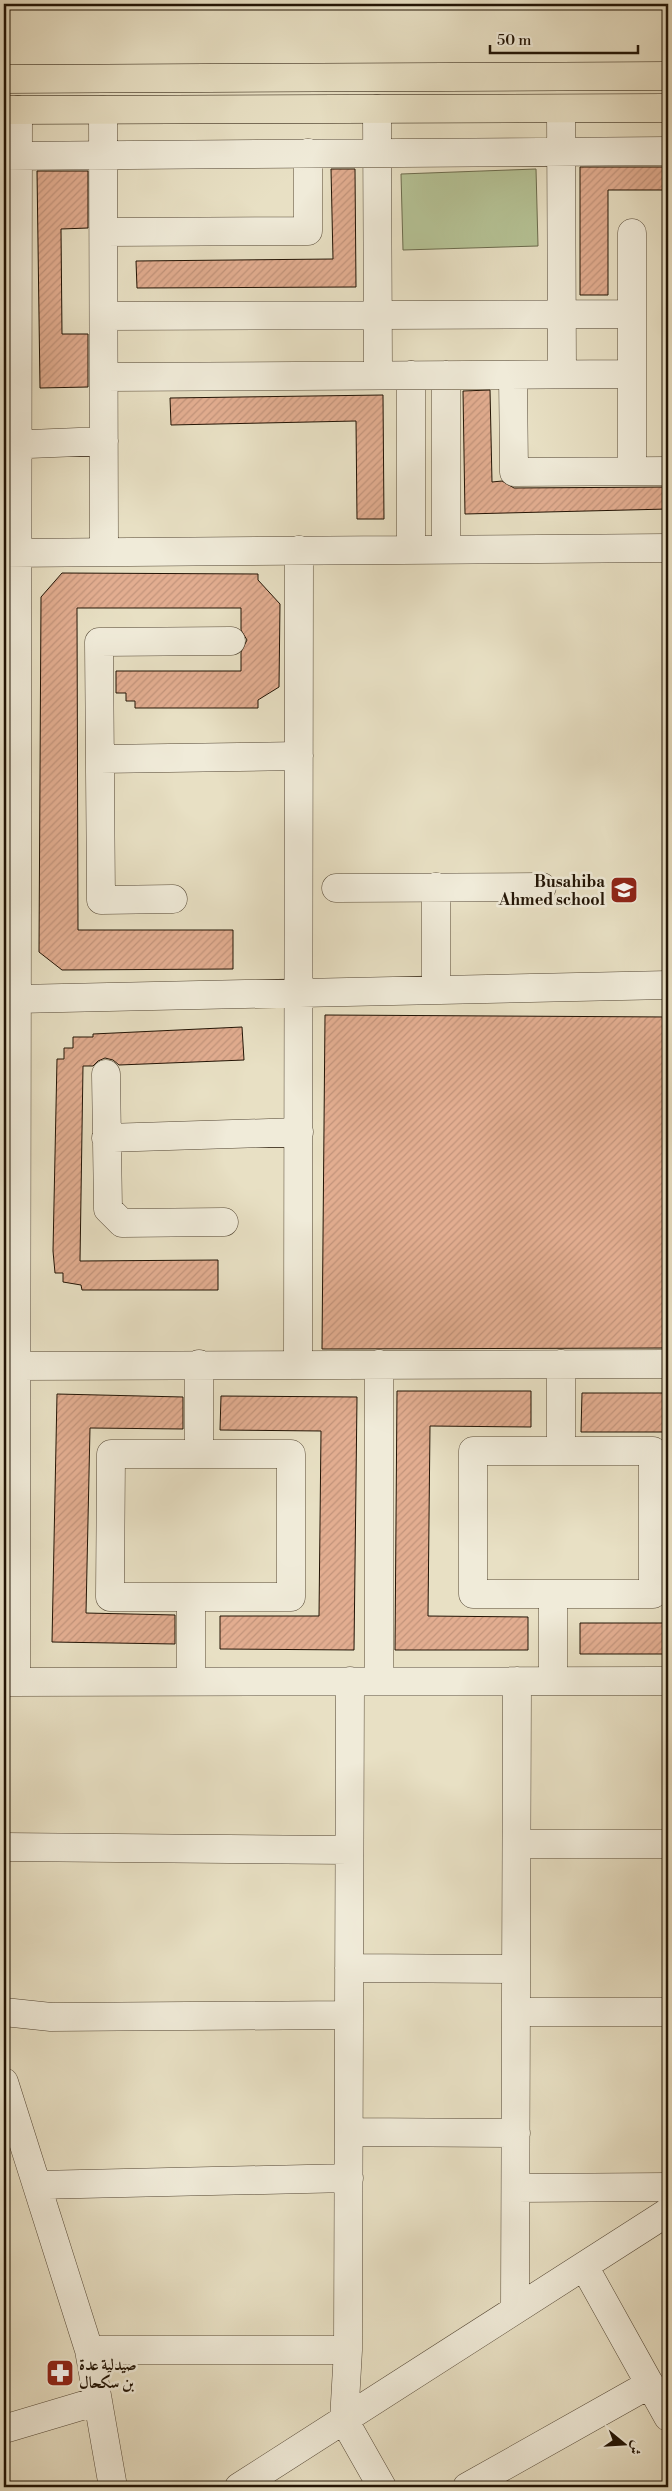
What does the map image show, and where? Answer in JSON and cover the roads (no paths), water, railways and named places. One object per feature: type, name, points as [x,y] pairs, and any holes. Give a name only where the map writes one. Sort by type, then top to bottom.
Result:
[{"type":"main road","points":[[4,79],[668,76]]},
{"type":"main road","points":[[11,110],[668,108]]},
{"type":"street","points":[[377,109],[378,375]]},
{"type":"street","points":[[561,109],[562,374]]},
{"type":"street","points":[[11,110],[10,868],[17,1000],[16,1366],[10,1682],[668,1681]]},
{"type":"street","points":[[103,110],[104,551]]},
{"type":"street","points":[[11,156],[668,151]]},
{"type":"street","points":[[104,232],[308,231],[308,153]]},
{"type":"street","points":[[632,234],[632,471]]},
{"type":"street","points":[[104,316],[632,314]]},
{"type":"street","points":[[104,376],[632,374]]},
{"type":"street","points":[[411,375],[411,549]]},
{"type":"street","points":[[446,375],[446,549]]},
{"type":"street","points":[[513,375],[514,472],[668,471]]},
{"type":"street","points":[[11,444],[104,442]]},
{"type":"street","points":[[10,553],[668,548]]},
{"type":"street","points":[[298,1364],[299,550]]},
{"type":"street","points":[[173,899],[101,900],[99,642],[232,641]]},
{"type":"street","points":[[100,759],[299,756]]},
{"type":"street","points":[[436,887],[436,990]]},
{"type":"street","points":[[336,888],[542,887]]},
{"type":"street","points":[[17,1000],[299,992],[668,985]]},
{"type":"street","points":[[106,1074],[108,1209],[122,1223],[224,1222]]},
{"type":"street","points":[[106,1138],[299,1132]]},
{"type":"street","points":[[199,1364],[199,1454]]},
{"type":"street","points":[[379,1364],[379,1681]]},
{"type":"street","points":[[561,1364],[561,1451]]},
{"type":"street","points":[[16,1366],[668,1364]]},
{"type":"street","points":[[473,1451],[561,1451],[653,1451],[653,1594],[473,1594],[473,1451]]},
{"type":"street","points":[[111,1454],[199,1454],[291,1454],[291,1597],[110,1597],[111,1454]]},
{"type":"street","points":[[553,1594],[553,1681]]},
{"type":"street","points":[[191,1597],[191,1681]]},
{"type":"street","points":[[350,1681],[348,2350],[344,2420],[382,2487]]},
{"type":"street","points":[[515,2310],[517,1681]]},
{"type":"street","points":[[517,1844],[668,1844]]},
{"type":"street","points":[[4,1847],[350,1850]]},
{"type":"street","points":[[349,1968],[516,1969]]},
{"type":"street","points":[[4,2012],[51,2017],[349,2015]]},
{"type":"street","points":[[516,2012],[668,2012]]},
{"type":"street","points":[[4,2082],[10,2123],[36,2185],[89,2350],[113,2487]]},
{"type":"street","points":[[349,2132],[516,2133]]},
{"type":"street","points":[[36,2185],[349,2178]]},
{"type":"street","points":[[516,2188],[668,2187]]},
{"type":"street","points":[[239,2487],[668,2212]]},
{"type":"street","points":[[584,2266],[668,2417]]},
{"type":"street","points":[[89,2350],[348,2350]]},
{"type":"street","points":[[467,2487],[650,2384]]},
{"type":"street","points":[[4,2426],[98,2402]]},
{"type":"place","name":"Busahiba Ahmed school","points":[[624,890]]},
{"type":"place","name":"صيدلية عدة بن سكحال","points":[[60,2373]]}]
